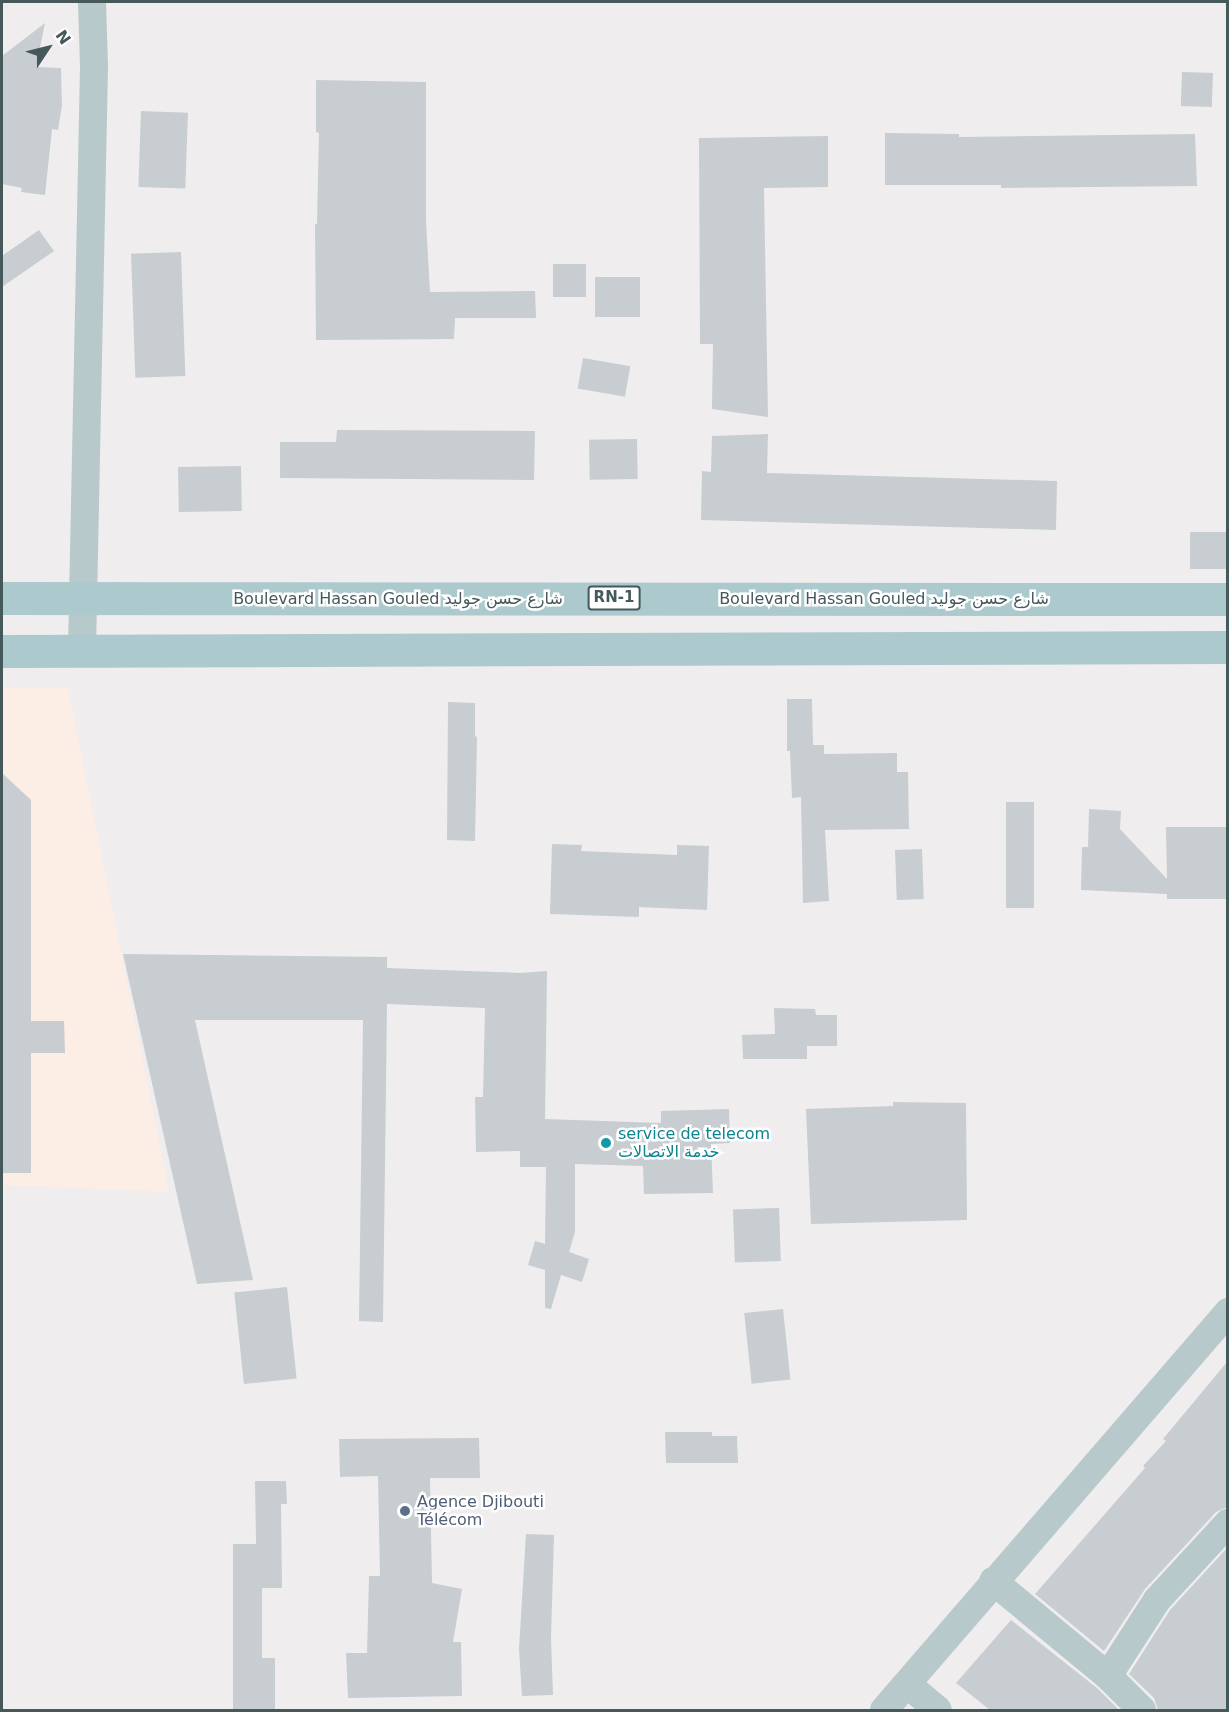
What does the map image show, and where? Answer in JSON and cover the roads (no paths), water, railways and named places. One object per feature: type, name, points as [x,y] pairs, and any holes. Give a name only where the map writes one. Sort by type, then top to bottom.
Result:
[{"type":"main road","name":"Boulevard Hassan Gouled شارع حسن جوليد","points":[[2,598],[83,600],[1227,599]]},
{"type":"main road","points":[[2,651],[1227,647]]},
{"type":"street","points":[[82,650],[94,66],[92,2]]},
{"type":"street","points":[[884,1710],[993,1581],[1223,1328]]},
{"type":"street","points":[[1108,1676],[1157,1600],[1227,1523]]},
{"type":"street","points":[[993,1581],[1108,1676],[1142,1710]]},
{"type":"street","points":[[907,1684],[938,1710]]},
{"type":"place","name":"service de telecom خدمة الاتصالات","points":[[606,1143]]},
{"type":"place","name":"Agence Djibouti Télécom","points":[[405,1511]]}]
